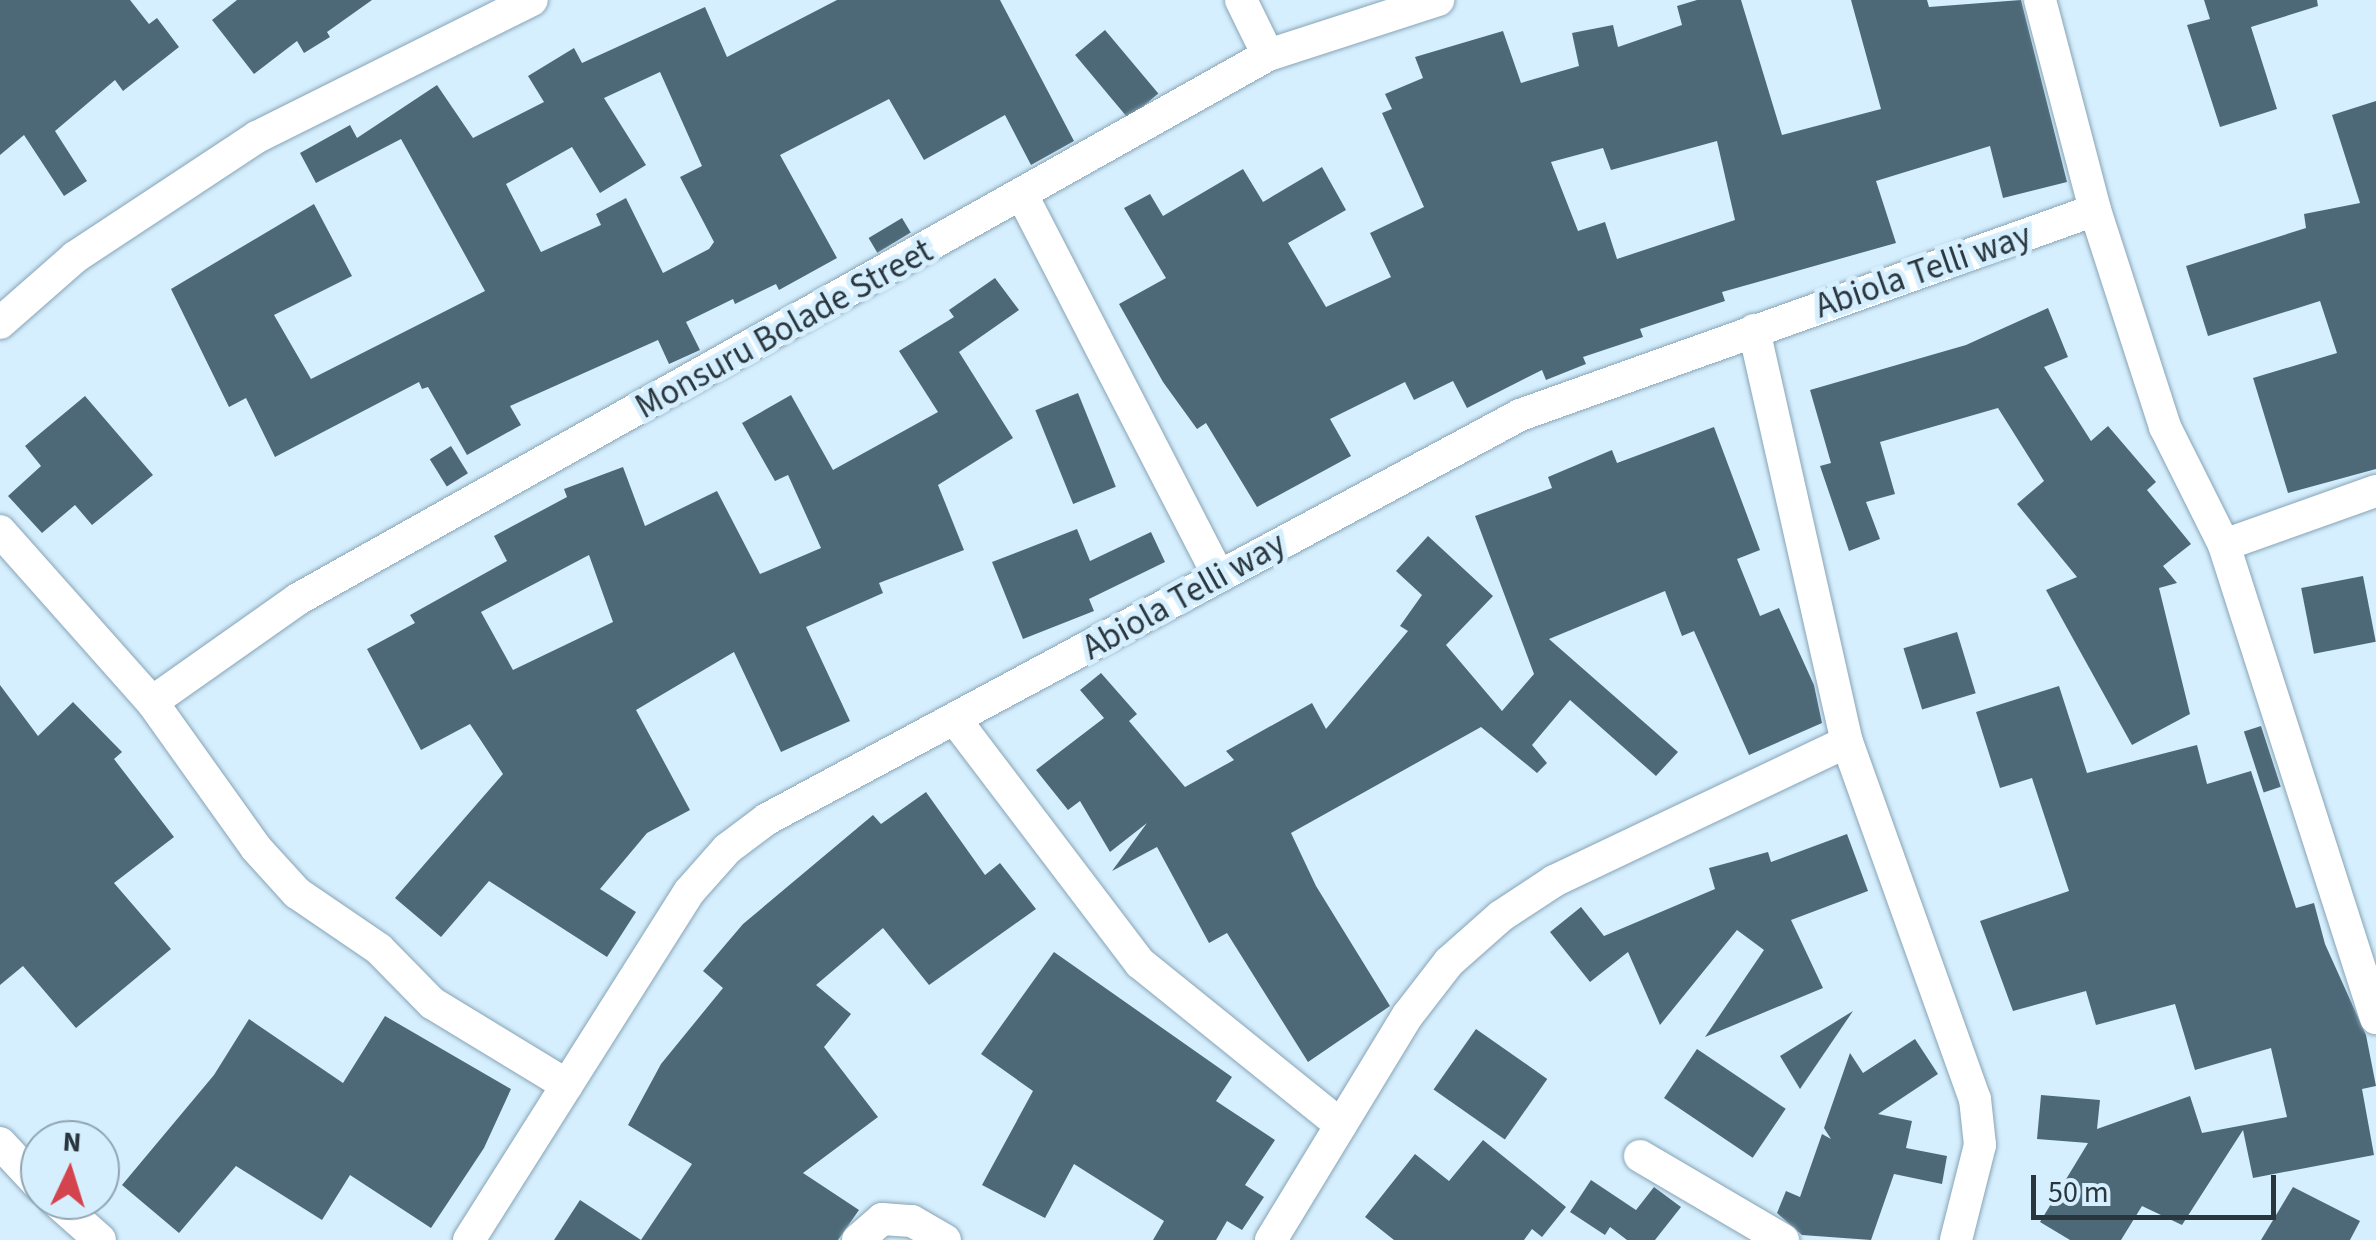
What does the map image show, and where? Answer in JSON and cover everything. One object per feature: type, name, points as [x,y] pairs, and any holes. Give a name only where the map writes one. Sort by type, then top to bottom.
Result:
[{"type":"street","points":[[0,323],[75,257],[257,137],[532,0]]},
{"type":"street","points":[[1240,0],[1268,56]]},
{"type":"street","name":"Monsuru Bolade Street","points":[[152,702],[298,599],[1268,56],[1438,0]]},
{"type":"street","points":[[2040,0],[2095,210],[2165,427],[2224,545],[2376,1018]]},
{"type":"street","points":[[1022,195],[1218,574]]},
{"type":"street","name":"Abiola Telli way","points":[[469,1240],[689,892],[726,849],[767,819],[957,722],[1218,574],[1520,415],[2095,210]]},
{"type":"street","points":[[1754,330],[1847,742],[1976,1099],[1980,1145],[1956,1240]]},
{"type":"street","points":[[2224,545],[2376,491]]},
{"type":"street","points":[[0,530],[152,702],[256,848],[297,893],[379,949],[432,1003],[567,1085]]},
{"type":"street","points":[[957,722],[1140,963],[1341,1125]]},
{"type":"street","points":[[1271,1240],[1408,1014],[1448,962],[1501,916],[1554,881],[1847,742]]},
{"type":"street","points":[[0,1144],[20,1165]]},
{"type":"street","points":[[1640,1156],[1783,1240]]},
{"type":"street","points":[[858,1240],[882,1219],[912,1221],[945,1240]]},
{"type":"street","points":[[78,1220],[100,1240]]},
{"type":"building","points":[[0,0],[130,0],[149,24],[157,18],[179,47],[123,91],[115,80],[55,131],[87,181],[64,196],[24,135],[0,155]]},
{"type":"building","points":[[237,0],[372,0],[327,32],[330,37],[304,53],[297,41],[254,74],[212,20]]},
{"type":"building","points":[[837,0],[1000,0],[1074,141],[1031,165],[1005,115],[924,160],[889,99],[780,155],[837,258],[779,290],[776,284],[686,322],[700,350],[669,364],[658,340],[510,406],[521,425],[467,455],[428,387],[422,389],[419,382],[275,457],[246,398],[229,407],[171,289],[314,204],[352,276],[274,315],[311,379],[485,291],[401,139],[316,183],[300,153],[350,125],[357,138],[437,85],[473,138],[544,102],[528,76],[574,48],[582,63],[705,7],[727,57]],"holes":[[[660,72],[702,166],[680,177],[714,242],[709,249],[663,273],[626,198],[596,214],[601,225],[541,252],[506,184],[572,147],[600,193],[646,165],[604,98]]]},
{"type":"building","points":[[1697,0],[1741,0],[1782,135],[1881,109],[1851,0],[1927,0],[1929,7],[2021,0],[2067,182],[2003,198],[1990,146],[1876,181],[1896,243],[1722,292],[1725,301],[1640,329],[1643,337],[1583,357],[1586,364],[1546,380],[1542,370],[1467,408],[1453,381],[1414,400],[1405,382],[1330,419],[1351,456],[1257,507],[1206,423],[1197,429],[1163,382],[1119,304],[1166,278],[1124,208],[1150,194],[1163,216],[1243,169],[1263,202],[1322,167],[1346,210],[1288,243],[1326,307],[1391,277],[1370,233],[1424,207],[1382,113],[1392,109],[1385,94],[1423,78],[1415,57],[1503,31],[1521,83],[1579,66],[1572,33],[1613,25],[1618,47],[1682,25],[1677,6]],"holes":[[[1717,141],[1735,220],[1617,259],[1605,222],[1578,231],[1551,162],[1603,148],[1611,170]]]},
{"type":"building","points":[[2204,0],[2317,0],[2318,6],[2251,27],[2277,109],[2220,127],[2187,25],[2210,19]]},
{"type":"building","points":[[1105,30],[1158,94],[1128,119],[1075,55]]},
{"type":"building","points":[[2376,101],[2376,469],[2288,493],[2253,378],[2337,353],[2320,301],[2208,336],[2186,266],[2306,228],[2304,214],[2360,203],[2332,115]]},
{"type":"building","points":[[902,218],[911,233],[877,253],[869,238]]},
{"type":"building","points":[[995,278],[1019,310],[959,352],[1013,438],[938,485],[964,550],[879,583],[883,593],[806,627],[850,721],[781,752],[734,652],[636,710],[690,810],[647,833],[600,889],[636,912],[607,957],[489,881],[441,937],[395,898],[503,774],[470,724],[421,750],[367,649],[415,623],[410,615],[507,561],[494,536],[567,497],[564,489],[623,467],[645,526],[717,491],[760,574],[821,548],[788,475],[775,481],[742,423],[791,395],[833,470],[938,412],[899,351],[954,317],[949,310]],"holes":[[[589,555],[613,622],[513,670],[481,612]]]},
{"type":"building","points":[[2048,308],[2068,357],[2044,367],[2091,441],[2108,426],[2156,482],[2147,490],[2191,544],[2163,566],[2177,583],[2159,588],[2190,714],[2132,745],[2046,590],[2077,577],[2017,504],[2044,481],[1998,408],[1880,442],[1895,494],[1866,502],[1880,539],[1849,551],[1820,466],[1831,463],[1810,390],[1966,345]]},
{"type":"building","points":[[1078,393],[1116,487],[1073,504],[1035,410]]},
{"type":"building","points":[[85,396],[153,475],[92,525],[75,505],[42,533],[8,496],[41,466],[25,446]]},
{"type":"building","points":[[1714,427],[1760,550],[1737,559],[1760,616],[1779,608],[1814,685],[1822,723],[1749,755],[1694,631],[1682,636],[1665,591],[1549,639],[1678,752],[1656,776],[1570,700],[1532,745],[1547,763],[1537,773],[1481,727],[1291,833],[1316,886],[1390,1006],[1308,1062],[1227,933],[1209,943],[1157,847],[1112,871],[1147,823],[1110,852],[1080,801],[1068,810],[1036,770],[1104,718],[1080,690],[1101,673],[1137,714],[1129,721],[1185,787],[1234,760],[1226,751],[1312,703],[1326,729],[1408,631],[1400,626],[1422,595],[1396,571],[1428,536],[1493,596],[1446,645],[1502,711],[1534,674],[1475,516],[1552,488],[1548,477],[1612,450],[1617,463]]},
{"type":"building","points":[[451,446],[468,473],[447,486],[430,459]]},
{"type":"building","points":[[1077,529],[1090,561],[1151,532],[1165,562],[1089,599],[1094,611],[1023,639],[992,562]]},
{"type":"building","points":[[2363,576],[2376,642],[2314,654],[2301,588]]},
{"type":"building","points":[[1957,632],[1976,693],[1922,710],[1903,648]]},
{"type":"building","points":[[0,685],[38,736],[73,702],[122,752],[114,759],[174,837],[114,883],[171,949],[76,1028],[23,966],[0,985]]},
{"type":"building","points":[[2059,686],[2087,773],[2197,745],[2207,784],[2251,771],[2296,908],[2314,903],[2325,944],[2366,1035],[2376,1086],[2362,1089],[2374,1155],[2253,1178],[2243,1130],[2182,1225],[2142,1206],[2121,1240],[2070,1240],[2040,1222],[2088,1143],[2037,1139],[2041,1095],[2100,1100],[2097,1129],[2190,1096],[2202,1133],[2287,1117],[2271,1048],[2195,1070],[2175,1004],[2096,1025],[2086,991],[2013,1011],[1980,921],[2069,891],[2032,778],[2000,788],[1976,712]]},
{"type":"building","points":[[2261,726],[2281,787],[2264,792],[2244,732]]},
{"type":"building","points":[[926,792],[985,875],[1000,863],[1036,909],[929,985],[883,928],[816,985],[851,1014],[824,1047],[878,1117],[803,1173],[859,1210],[838,1240],[641,1240],[692,1164],[628,1125],[661,1064],[723,988],[703,971],[743,924],[873,815],[881,824]]},
{"type":"building","points":[[1847,834],[1868,891],[1791,920],[1823,988],[1705,1037],[1764,950],[1737,930],[1660,1025],[1628,952],[1590,982],[1550,932],[1581,907],[1604,936],[1715,889],[1709,868],[1768,852],[1771,862]]},
{"type":"building","points":[[1054,952],[1232,1077],[1216,1101],[1275,1140],[1245,1185],[1264,1197],[1242,1230],[1227,1221],[1216,1240],[1153,1240],[1164,1221],[1074,1164],[1045,1218],[982,1185],[1033,1091],[981,1054]]},
{"type":"building","points":[[1853,1011],[1800,1089],[1780,1056]]},
{"type":"building","points":[[385,1016],[511,1089],[484,1148],[431,1228],[350,1175],[322,1220],[236,1166],[179,1233],[122,1185],[214,1075],[249,1019],[343,1083]]},
{"type":"building","points":[[1476,1029],[1547,1079],[1505,1140],[1434,1090]]},
{"type":"building","points":[[1915,1039],[1938,1074],[1878,1114],[1912,1121],[1906,1148],[1947,1156],[1942,1184],[1894,1174],[1871,1240],[1802,1235],[1777,1213],[1786,1191],[1800,1197],[1822,1134],[1831,1139],[1824,1128],[1850,1053],[1863,1073]]},
{"type":"building","points":[[1697,1049],[1786,1109],[1753,1158],[1664,1098]]},
{"type":"building","points":[[1483,1140],[1566,1207],[1542,1237],[1532,1229],[1524,1240],[1394,1240],[1365,1217],[1415,1154],[1449,1181]]},
{"type":"building","points":[[1591,1180],[1636,1210],[1654,1187],[1681,1207],[1655,1240],[1627,1240],[1610,1227],[1605,1235],[1570,1212]]},
{"type":"building","points":[[2293,1187],[2360,1221],[2350,1240],[2261,1240]]},
{"type":"building","points":[[580,1200],[641,1240],[554,1240]]}]
